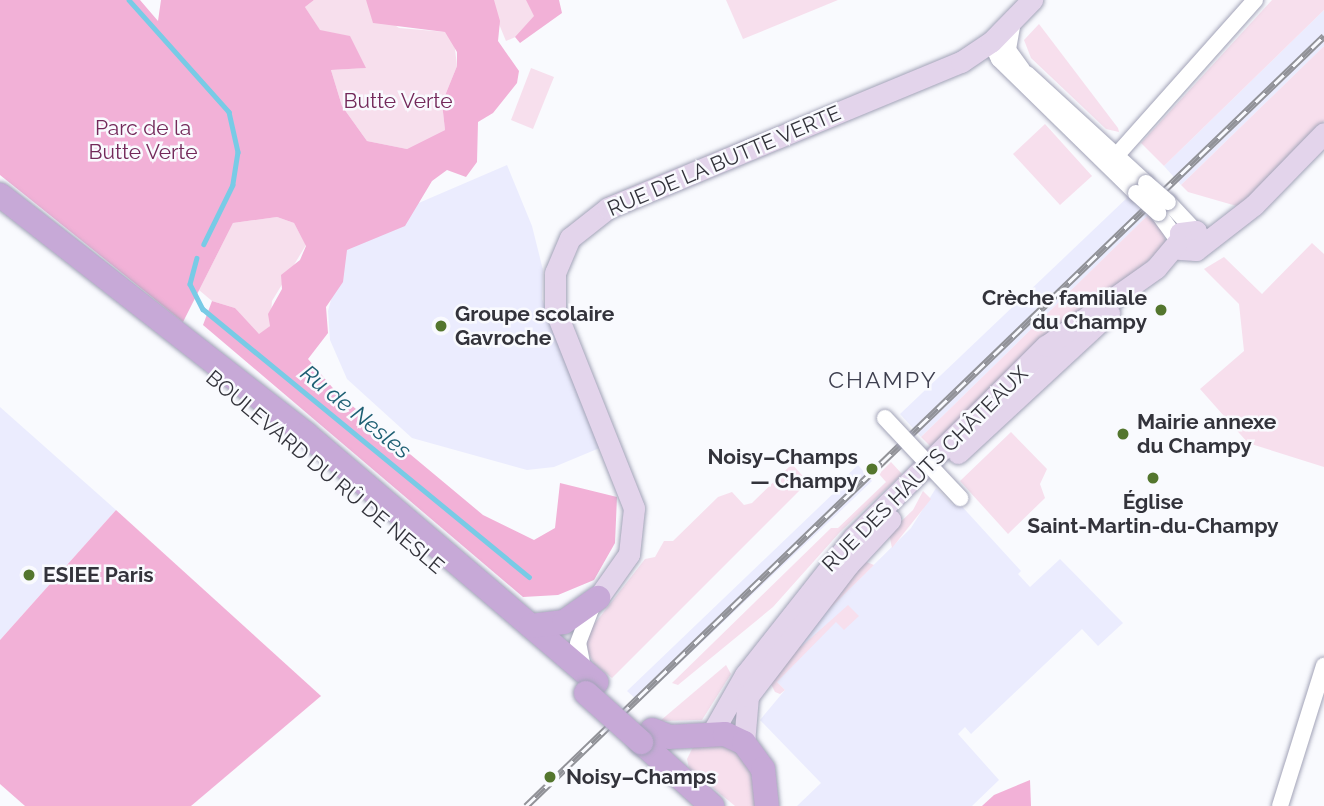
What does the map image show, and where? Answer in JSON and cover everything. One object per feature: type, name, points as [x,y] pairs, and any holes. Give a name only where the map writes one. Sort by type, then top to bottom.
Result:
[{"type":"main road","points":[[0,195],[306,433],[531,626],[646,736],[712,806]]},
{"type":"main road","name":"BOULEVARD DU RÛ DE NESLE","points":[[0,213],[280,429],[589,683]]},
{"type":"main road","points":[[531,626],[564,622],[598,598]]},
{"type":"main road","points":[[646,736],[712,733],[744,743],[763,769],[765,803]]},
{"type":"main road","points":[[690,785],[678,754],[712,733]]},
{"type":"street","name":"RUE DE LA BUTTE VERTE","points":[[589,683],[578,643],[585,619],[629,554],[635,519],[632,499],[555,309],[555,273],[570,238],[608,208],[961,62],[995,51],[1014,19],[1032,0]]},
{"type":"street","points":[[1116,156],[1255,0]]},
{"type":"street","points":[[1014,19],[1008,50],[1022,69]]},
{"type":"street","points":[[995,51],[1022,69],[1116,156],[1141,188]]},
{"type":"street","points":[[995,51],[1163,208],[1188,240]]},
{"type":"street","name":"RUE DES HAUTS CHÂTEAUX","points":[[712,733],[745,675],[836,556],[1046,346],[1156,268],[1188,240],[1229,226],[1324,133]]},
{"type":"street","name":"RUE DES HAUTS CHÂTEAUX","points":[[744,743],[748,696],[848,565],[912,496],[1188,240]]},
{"type":"street","points":[[885,418],[960,498]]},
{"type":"street","points":[[1280,806],[1319,700],[1324,666]]},
{"type":"shaded area","points":[[1324,10],[1324,46],[1181,185],[1164,166]]},
{"type":"shaded area","name":"Groupe scolaire Gavroche","points":[[507,165],[532,226],[543,270],[542,299],[602,447],[554,467],[527,470],[412,438],[347,379],[330,340],[328,311],[346,245],[414,205]]},
{"type":"shaded area","points":[[1130,195],[1149,214],[921,437],[900,414]]},
{"type":"shaded area","name":"ESIEE Paris","points":[[0,407],[116,510],[0,640]]},
{"type":"shaded area","points":[[858,465],[872,481],[639,702],[627,691],[839,488],[837,485]]},
{"type":"shaded area","points":[[936,488],[953,505],[957,501],[1021,571],[1018,574],[1030,587],[1060,559],[1123,623],[1098,646],[1082,629],[971,734],[965,727],[958,734],[999,780],[972,806],[797,806],[821,783],[760,720],[785,690],[771,676],[808,630],[911,528]]},
{"type":"green space","name":"Parc de la Butte Verte","points":[[0,0],[140,0],[158,21],[161,0],[314,0],[305,7],[320,30],[350,36],[366,68],[331,70],[342,106],[367,141],[407,149],[445,130],[442,103],[457,66],[457,52],[445,32],[373,23],[366,0],[494,0],[500,21],[498,41],[519,71],[517,83],[493,113],[478,122],[477,162],[466,177],[447,170],[432,181],[405,226],[347,250],[343,282],[326,307],[328,333],[308,359],[338,394],[483,515],[534,540],[555,528],[560,483],[617,497],[615,543],[594,580],[558,595],[523,597],[203,325],[212,301],[235,308],[259,334],[270,326],[268,314],[282,289],[281,275],[300,260],[306,246],[294,223],[277,217],[233,223],[183,322],[0,175]]},
{"type":"green space","name":"Butte Verte","points":[[314,0],[366,0],[371,9],[399,28],[446,32],[454,41],[457,66],[442,103],[445,130],[407,149],[367,141],[342,106],[331,70],[365,68],[320,31],[305,7]]},
{"type":"green space","points":[[489,0],[535,0],[545,24],[506,41]]},
{"type":"green space","points":[[526,0],[559,0],[562,13],[520,43],[515,37],[534,16]]},
{"type":"green space","points":[[726,0],[838,0],[743,39]]},
{"type":"green space","points":[[1272,0],[1324,0],[1324,10],[1164,166],[1141,143]]},
{"type":"green space","points":[[1039,24],[1119,132],[1106,129],[1031,58],[1024,40]]},
{"type":"green space","points":[[1324,46],[1324,121],[1258,193],[1240,207],[1188,192],[1181,185]]},
{"type":"green space","points":[[531,68],[554,77],[533,129],[511,120]]},
{"type":"green space","points":[[1045,124],[1092,176],[1060,205],[1013,154]]},
{"type":"green space","points":[[1149,214],[1164,234],[1166,245],[934,450],[921,437]]},
{"type":"green space","points":[[277,217],[294,223],[306,245],[272,301],[270,326],[260,334],[253,333],[235,308],[212,301],[199,290],[233,223]]},
{"type":"green space","points":[[1312,243],[1324,254],[1324,467],[1248,443],[1200,389],[1244,351],[1239,304],[1204,269],[1224,257],[1262,294]]},
{"type":"green space","points":[[1011,432],[1047,469],[1040,484],[1045,498],[1008,534],[960,481]]},
{"type":"green space","points":[[891,462],[902,474],[840,532],[773,607],[678,685],[672,683],[831,528],[838,528],[886,482],[879,474]]},
{"type":"green space","points":[[792,464],[808,482],[612,678],[594,664],[586,648],[589,631],[645,559],[655,557],[664,541],[673,541],[718,497],[732,492],[744,505],[752,503]]},
{"type":"green space","points":[[923,491],[931,499],[892,548],[889,533],[913,510]]},
{"type":"green space","points":[[116,510],[321,696],[191,806],[25,806],[0,784],[0,640]]},
{"type":"green space","points":[[864,561],[874,565],[808,630]]},
{"type":"green space","points":[[848,605],[859,616],[844,630],[836,622],[777,682],[785,690],[780,694],[775,692],[770,682],[795,646],[802,646]]},
{"type":"green space","points":[[726,665],[731,674],[702,720],[660,721]]},
{"type":"green space","points":[[724,741],[751,762],[756,806],[735,806],[689,768],[687,759],[693,747]]},
{"type":"green space","points":[[1030,780],[1031,806],[982,806],[994,795]]},
{"type":"waterway","name":"Ru de Nesles","points":[[129,0],[229,112],[238,152],[233,185],[204,244]]},
{"type":"waterway","name":"Ru de Nesles","points":[[197,258],[190,284],[203,309],[529,577]]},
{"type":"railway","points":[[526,806],[1324,36]]},
{"type":"place","name":"Crèche familiale du Champy","points":[[1161,310]]},
{"type":"place","name":"Groupe scolaire Gavroche","points":[[441,326]]},
{"type":"place","name":"Mairie annexe du Champy","points":[[1123,434]]},
{"type":"place","name":"Noisy–Champs — Champy","points":[[872,469]]},
{"type":"place","name":"Église Saint-Martin-du-Champy","points":[[1153,478]]},
{"type":"place","name":"ESIEE Paris","points":[[29,575]]},
{"type":"place","name":"Noisy–Champs","points":[[550,777]]},
{"type":"district","name":"CHAMPY","points":[[883,380]]}]
